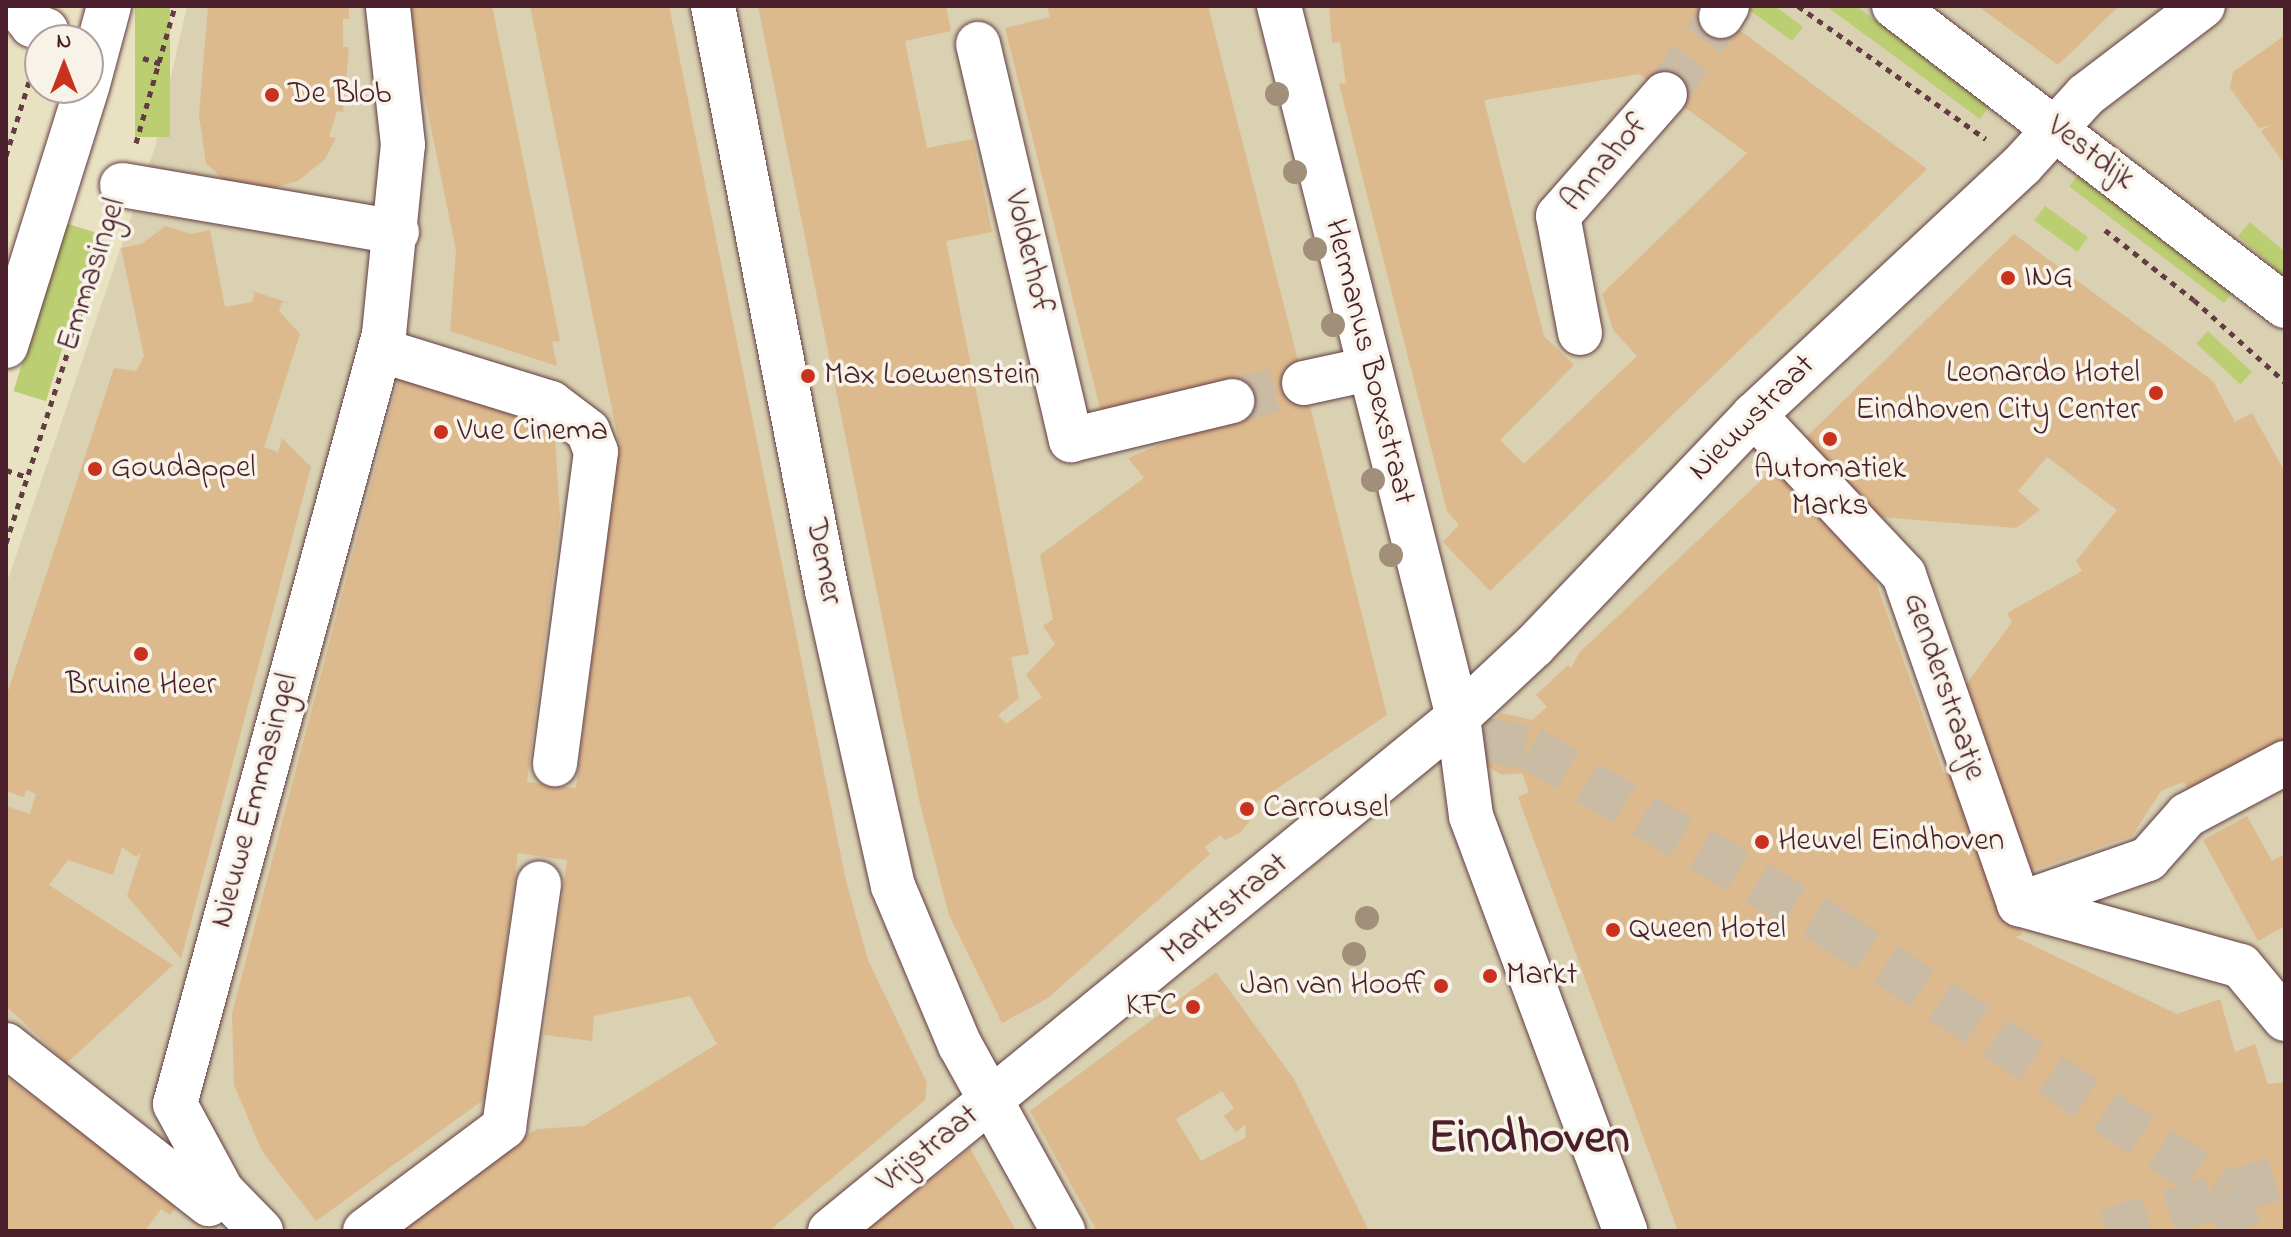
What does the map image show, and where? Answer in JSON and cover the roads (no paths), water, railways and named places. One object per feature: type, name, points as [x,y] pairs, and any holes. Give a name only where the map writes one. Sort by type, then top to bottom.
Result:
[{"type":"street","name":"Nieuwe Emmasingel","points":[[261,1231],[205,1209],[175,1104],[380,350],[397,232],[403,145],[388,6]]},
{"type":"street","name":"Demer","points":[[713,6],[827,591],[893,886],[960,1045],[1063,1231]]},
{"type":"street","name":"Hermanus Boexstraat","points":[[1279,6],[1369,369],[1470,728]]},
{"type":"street","name":"Vestdijk","points":[[1894,6],[2285,306]]},
{"type":"street","name":"Nieuwstraat","points":[[1470,728],[1534,646],[1754,415],[2022,165],[2086,95],[2203,6]]},
{"type":"street","name":"Volderhof","points":[[978,44],[1071,440],[1232,401]]},
{"type":"street","name":"Annahof","points":[[1580,333],[1558,216],[1665,94]]},
{"type":"street","name":"Emmasingel","points":[[6,346],[81,104]]},
{"type":"street","points":[[122,185],[397,232]]},
{"type":"street","points":[[380,350],[551,403],[588,431],[596,452],[555,764]]},
{"type":"street","points":[[1304,383],[1369,369]]},
{"type":"street","name":"Genderstraatje","points":[[1754,415],[1904,575],[2019,904]]},
{"type":"street","points":[[1470,728],[1471,816],[1625,1231]]},
{"type":"street","name":"Marktstraat","points":[[991,1100],[1470,728]]},
{"type":"street","points":[[2019,904],[2148,859],[2187,815],[2285,763]]},
{"type":"street","points":[[365,1231],[504,1127],[539,883]]},
{"type":"street","points":[[2019,904],[2241,966],[2285,1019]]},
{"type":"street","points":[[6,1045],[205,1209]]},
{"type":"street","name":"Vrijstraat","points":[[830,1231],[991,1100]]},
{"type":"tunnel","points":[[1665,94],[1721,16]]},
{"type":"tunnel","points":[[1232,401],[1304,383]]},
{"type":"tunnel","points":[[1482,739],[1530,748],[1831,927],[2224,1191],[2240,1231]]},
{"type":"tunnel","points":[[2106,1231],[2285,1176]]},
{"type":"place","name":"De Blob","points":[[272,95]]},
{"type":"place","name":"ING","points":[[2008,278]]},
{"type":"place","name":"Max Loewenstein","points":[[808,376]]},
{"type":"place","name":"Leonardo Hotel Eindhoven City Center","points":[[2156,393]]},
{"type":"place","name":"Vue Cinema","points":[[441,432]]},
{"type":"place","name":"Automatiek Marks","points":[[1830,439]]},
{"type":"place","name":"Goudappel","points":[[95,469]]},
{"type":"place","name":"Bruine Heer","points":[[141,654]]},
{"type":"place","name":"Carrousel","points":[[1247,809]]},
{"type":"place","name":"Heuvel Eindhoven","points":[[1762,842]]},
{"type":"place","name":"Queen Hotel","points":[[1613,930]]},
{"type":"place","name":"Markt","points":[[1490,976]]},
{"type":"place","name":"Jan van Hooff","points":[[1441,986]]},
{"type":"place","name":"KFC","points":[[1193,1007]]},
{"type":"district","name":"Eindhoven","points":[[1529,1140]]}]
